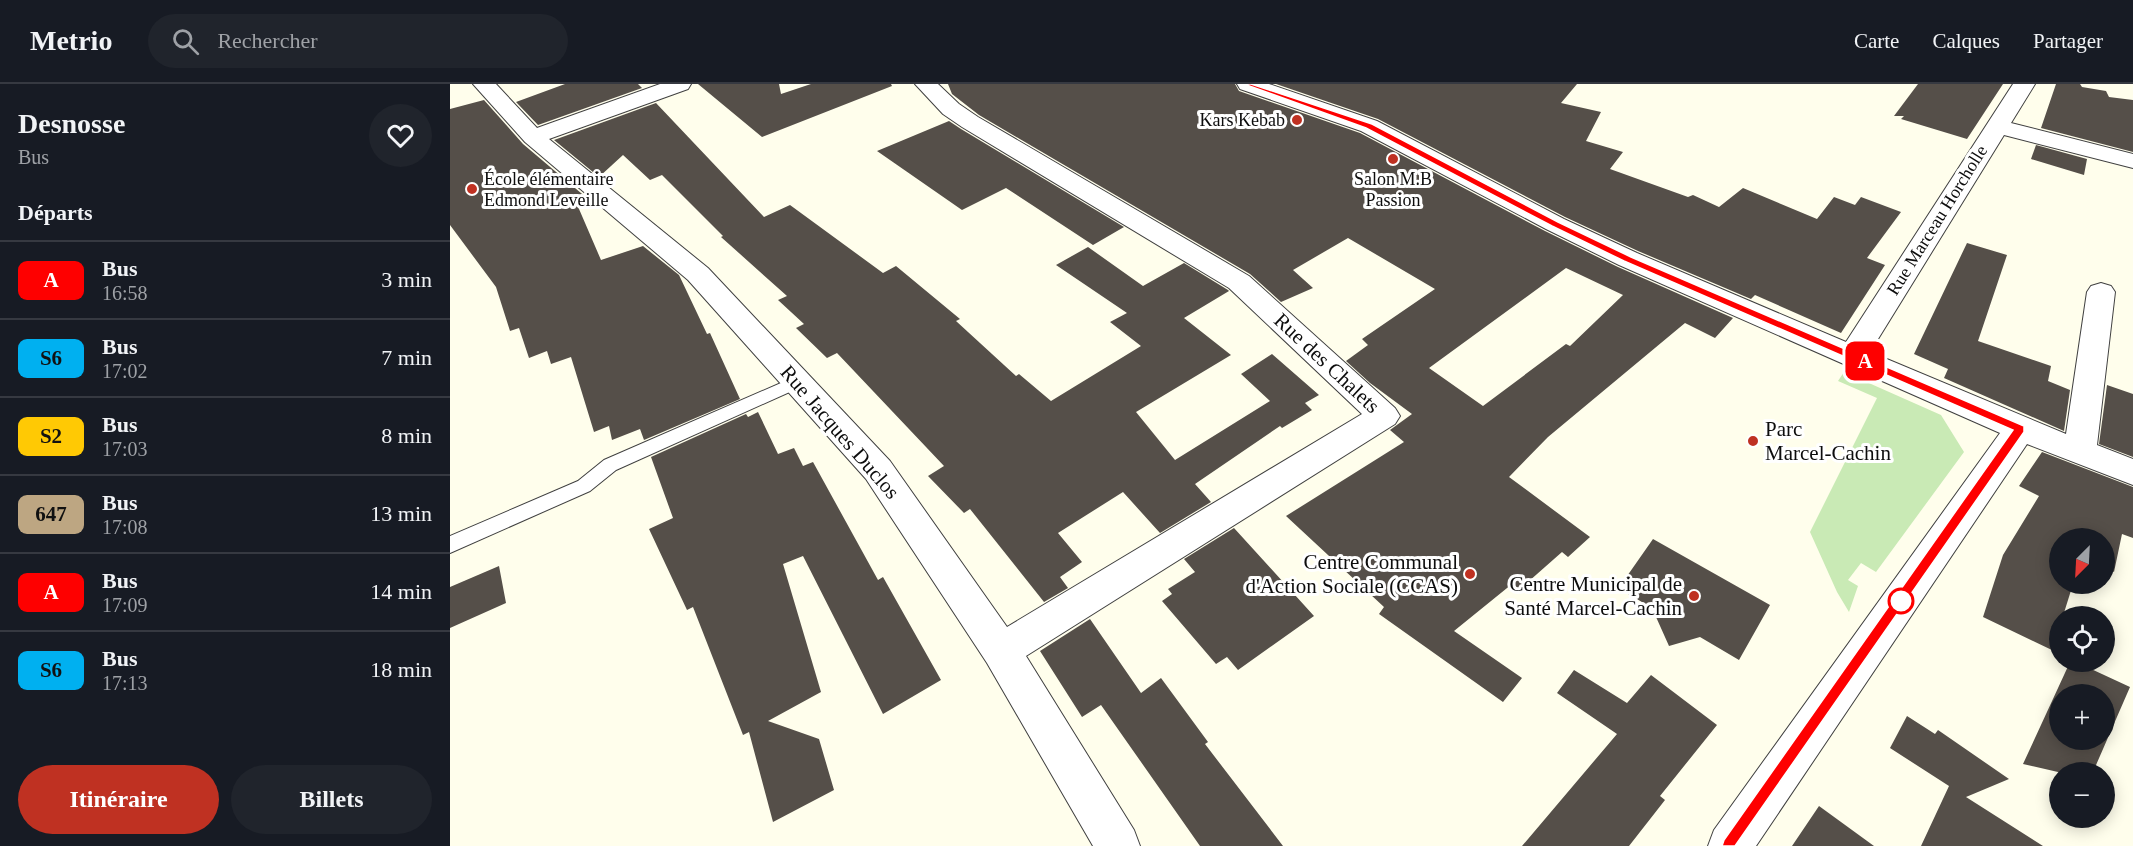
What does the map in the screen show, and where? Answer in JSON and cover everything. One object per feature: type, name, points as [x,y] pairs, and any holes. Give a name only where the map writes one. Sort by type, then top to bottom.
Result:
[{"type":"street","name":"Rue Jacques Duclos","points":[[484,84],[533,137],[684,261],[797,382],[892,489],[1001,651],[1118,846]]},
{"type":"street","points":[[533,137],[680,84]]},
{"type":"street","name":"Rue des Chalets","points":[[926,84],[951,109],[970,122],[1239,282],[1384,416],[1001,651]]},
{"type":"street","points":[[1248,84],[1346,117],[1387,134],[1595,244],[2020,429],[2133,472]]},
{"type":"street","name":"Rue Marceau Horcholle","points":[[1852,356],[2024,84]]},
{"type":"street","points":[[1997,126],[2133,161]]},
{"type":"street","points":[[2080,452],[2101,292]]},
{"type":"street","points":[[1730,846],[2020,429]]},
{"type":"lane","points":[[450,545],[584,486],[610,465],[797,382]]},
{"type":"green space","points":[[1844,372],[1941,415],[1964,452],[1876,572],[1861,563],[1848,580],[1858,586],[1849,612],[1837,592],[1810,532],[1877,398],[1838,381]]},
{"type":"building","points":[[565,84],[638,84],[642,88],[538,125],[516,102]]},
{"type":"building","points":[[698,84],[779,84],[781,94],[811,84],[891,84],[892,86],[762,137]]},
{"type":"building","points":[[948,84],[1235,84],[1239,91],[1360,133],[1545,231],[1618,267],[1733,318],[1715,338],[1685,323],[1548,437],[1509,477],[1590,537],[1568,557],[1562,552],[1519,590],[1512,584],[1454,631],[1522,678],[1503,702],[1379,614],[1384,607],[1286,516],[1404,442],[1390,430],[1412,414],[1370,383],[1346,361],[1368,345],[1362,339],[1435,289],[1348,238],[1293,270],[1313,288],[1281,302],[1250,274],[979,115],[952,94]],"holes":[[[1566,268],[1623,295],[1570,346],[1566,344],[1483,406],[1429,368]]]},
{"type":"building","points":[[1276,84],[1577,84],[1561,103],[1601,112],[1586,141],[1623,152],[1610,169],[1688,197],[1693,195],[1719,207],[1743,188],[1817,219],[1834,197],[1855,205],[1861,197],[1901,212],[1867,258],[1885,265],[1841,333],[1755,295],[1751,299],[1638,251],[1565,217],[1378,119]]},
{"type":"building","points":[[1918,84],[2003,84],[1967,139],[1901,119],[1904,116],[1894,116]]},
{"type":"building","points":[[2056,84],[2080,84],[2082,87],[2106,91],[2109,97],[2133,100],[2133,152],[2041,128]]},
{"type":"building","points":[[484,100],[523,144],[588,199],[576,202],[601,260],[643,246],[679,275],[707,334],[710,333],[740,399],[644,440],[640,429],[612,440],[609,426],[594,432],[571,357],[551,364],[547,351],[529,358],[519,328],[510,331],[496,287],[450,225],[450,109]]},
{"type":"building","points":[[656,103],[764,217],[790,205],[883,273],[896,266],[960,319],[956,321],[1016,376],[1019,374],[1051,401],[1141,346],[1110,322],[1127,313],[1056,265],[1088,247],[1143,286],[1184,263],[1228,290],[1184,318],[1231,355],[1136,412],[1175,460],[1270,401],[1241,374],[1272,354],[1319,395],[1305,403],[1312,410],[1282,428],[1280,426],[1195,484],[1211,502],[1160,533],[1123,492],[1058,533],[1082,562],[1060,577],[1068,588],[1044,602],[970,509],[964,513],[928,476],[944,466],[837,353],[827,358],[796,328],[804,324],[778,300],[787,296],[721,237],[723,236],[662,175],[650,180],[623,155],[599,177],[554,140]]},
{"type":"building","points":[[949,121],[1124,227],[1093,245],[1006,188],[962,210],[877,151]]},
{"type":"building","points":[[2036,145],[2087,159],[2084,175],[2031,159]]},
{"type":"building","points":[[1967,243],[2007,255],[1978,341],[2051,366],[2048,381],[2070,390],[2064,431],[1944,378],[1948,369],[1914,354]]},
{"type":"building","points":[[2107,385],[2133,394],[2133,457],[2099,444]]},
{"type":"building","points":[[758,412],[778,454],[794,448],[803,466],[813,462],[878,580],[883,577],[941,680],[883,714],[803,556],[783,564],[821,692],[768,721],[819,739],[834,790],[773,822],[749,732],[743,735],[693,607],[687,610],[649,529],[673,518],[651,457],[746,414],[748,417]]},
{"type":"building","points":[[2042,452],[2133,487],[2133,538],[2122,534],[2115,567],[2115,528],[2049,528],[2049,594],[2070,594],[2066,606],[2049,606],[2049,649],[1983,617],[2003,555],[2039,496],[2019,486]]},
{"type":"building","points":[[1234,528],[1314,616],[1238,670],[1227,657],[1216,664],[1162,601],[1172,594],[1168,589],[1195,572],[1184,559]]},
{"type":"building","name":"Centre Municipal de Santé Marcel-Cachin","points":[[1653,539],[1770,605],[1739,660],[1700,637],[1669,646],[1652,608],[1625,592],[1625,579]]},
{"type":"building","points":[[499,566],[506,603],[450,628],[450,587]]},
{"type":"building","points":[[1090,619],[1141,693],[1161,678],[1208,742],[1205,744],[1283,846],[1200,846],[1101,705],[1082,717],[1040,651]]},
{"type":"building","points":[[1574,670],[1627,703],[1651,675],[1717,725],[1660,796],[1665,800],[1629,846],[1522,846],[1617,734],[1557,693]]},
{"type":"building","points":[[2065,672],[2098,672],[2130,687],[2115,721],[2115,684],[2060,684]]},
{"type":"building","points":[[2049,708],[2049,750],[2103,750],[2097,762],[2049,762],[2049,770],[2023,764]]},
{"type":"building","points":[[1907,716],[1935,734],[1938,730],[2009,779],[1966,797],[2043,846],[1921,846],[1949,786],[1890,748]]},
{"type":"building","points":[[1819,806],[1874,846],[1792,846]]},
{"type":"bus line","name":"A","points":[[1248,84],[1355,120],[1387,134],[1555,224],[1628,259],[2020,429],[1730,846]]},
{"type":"place","name":"Kars Kebab","points":[[1297,120]]},
{"type":"place","name":"Salon M.B Passion","points":[[1393,159]]},
{"type":"place","name":"École élémentaire Edmond Leveille","points":[[472,189]]},
{"type":"place","name":"Parc Marcel-Cachin","points":[[1753,441]]},
{"type":"place","name":"Centre Communal d'Action Sociale (CCAS)","points":[[1470,574]]},
{"type":"place","name":"Centre Municipal de Santé Marcel-Cachin","points":[[1694,596]]}]
